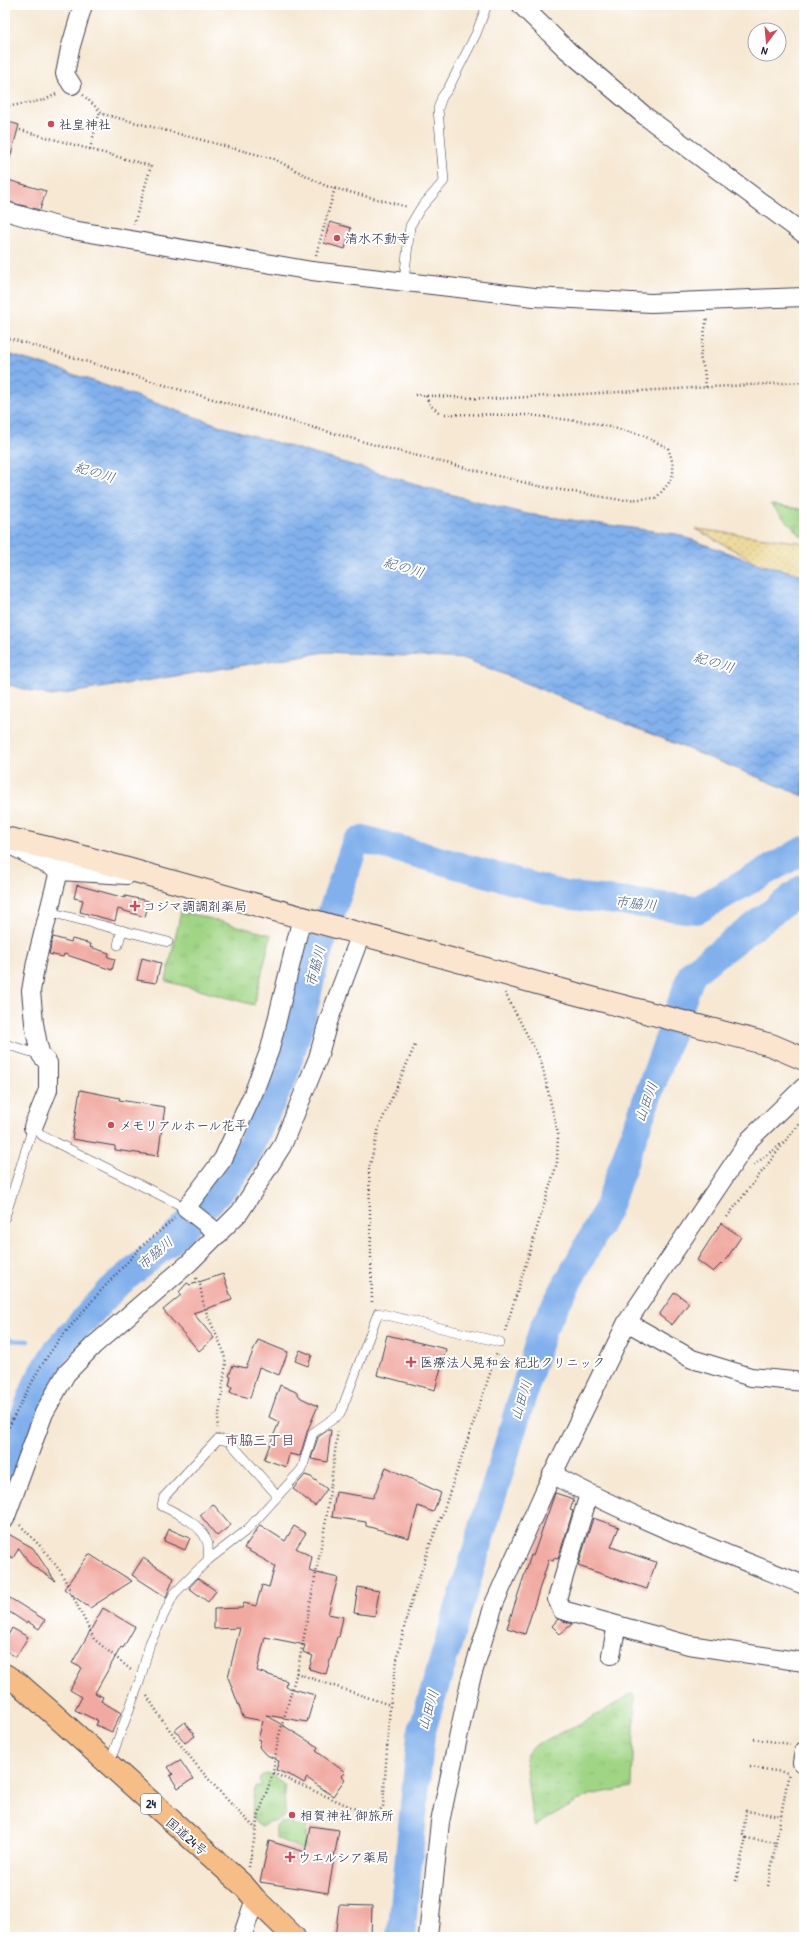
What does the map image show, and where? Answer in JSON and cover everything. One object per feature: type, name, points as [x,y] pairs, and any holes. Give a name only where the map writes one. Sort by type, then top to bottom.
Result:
[{"type":"highway","name":"国道24号","points":[[5,1675],[19,1684],[109,1765],[249,1893],[294,1937]]},
{"type":"street","points":[[71,83],[66,74],[70,49],[83,5]]},
{"type":"street","points":[[521,5],[567,50],[645,116],[804,234]]},
{"type":"street","points":[[5,210],[67,229],[312,271],[534,297],[651,302],[804,297]]},
{"type":"street","points":[[5,838],[70,853],[573,993],[772,1045],[804,1058]]},
{"type":"street","points":[[5,842],[59,871],[155,876]]},
{"type":"street","points":[[33,1127],[48,1090],[48,1063],[41,1055],[34,1023],[31,991],[36,962],[59,871]]},
{"type":"street","points":[[219,1234],[186,1208],[222,1158],[253,1094],[270,1049],[302,917]]},
{"type":"street","points":[[6,1517],[11,1487],[44,1413],[66,1374],[93,1346],[189,1262],[240,1212],[282,1146],[318,1058],[328,1022],[361,934]]},
{"type":"street","points":[[428,1937],[440,1822],[470,1682],[494,1604],[552,1474],[627,1322],[750,1139],[804,1086]]},
{"type":"street","points":[[627,1322],[692,1359],[751,1377],[804,1382]]},
{"type":"street","points":[[552,1474],[589,1494],[720,1552],[804,1585]]},
{"type":"street","points":[[589,1494],[557,1599],[562,1610],[688,1645],[804,1662]]},
{"type":"street","points":[[611,1655],[617,1625]]},
{"type":"street","points":[[795,1768],[802,1763],[799,1748]]},
{"type":"street","points":[[242,1937],[249,1893]]},
{"type":"lane","points":[[404,281],[410,226],[420,209],[444,181],[438,109],[442,97],[448,90],[476,34],[487,5]]},
{"type":"lane","points":[[49,912],[168,942]]},
{"type":"lane","points":[[118,945],[122,930]]},
{"type":"lane","points":[[5,1044],[41,1055]]},
{"type":"lane","points":[[5,1218],[33,1127],[43,1136],[186,1208]]},
{"type":"lane","points":[[109,1765],[139,1684],[150,1643],[174,1594],[208,1560],[247,1530],[302,1469],[313,1433],[340,1414],[378,1313],[500,1342]]},
{"type":"lane","points":[[208,1560],[208,1542],[202,1531],[182,1515],[162,1506],[164,1497],[218,1439],[229,1441],[278,1495]]},
{"type":"path","points":[[5,108],[56,96],[71,83],[103,114],[274,159],[326,186],[420,209]]},
{"type":"path","points":[[90,149],[100,111]]},
{"type":"path","points":[[20,130],[151,166],[130,240]]},
{"type":"path","points":[[312,271],[335,188]]},
{"type":"path","points":[[706,387],[704,369],[700,357],[707,314],[713,301]]},
{"type":"path","points":[[5,337],[181,390],[382,447],[538,486],[621,500],[656,498],[670,483],[675,468],[668,448],[642,435],[593,423],[528,415],[442,414],[430,405],[426,396]]},
{"type":"path","points":[[415,395],[491,399],[804,382]]},
{"type":"path","points":[[273,1773],[374,1817],[383,1807],[390,1705],[398,1654],[417,1582],[510,1315],[557,1163],[558,1134],[541,1061],[494,971]]},
{"type":"path","points":[[372,1331],[369,1169],[379,1128],[416,1043]]},
{"type":"path","points":[[727,1217],[804,1119]]},
{"type":"path","points":[[750,1168],[786,1140]]},
{"type":"path","points":[[5,1434],[39,1368],[58,1341],[142,1246],[186,1208]]},
{"type":"path","points":[[189,1262],[200,1285],[204,1308],[223,1350],[226,1363],[217,1426],[218,1439]]},
{"type":"path","points":[[249,1893],[256,1830],[273,1773],[278,1739],[296,1673],[326,1520],[340,1414]]},
{"type":"path","points":[[6,1517],[23,1527],[61,1572],[94,1639],[139,1684],[164,1725],[179,1744],[234,1808],[256,1830]]},
{"type":"path","points":[[296,1673],[390,1705]]},
{"type":"path","points":[[754,1739],[799,1748]]},
{"type":"path","points":[[750,1767],[795,1768],[781,1816],[768,1886]]},
{"type":"path","points":[[736,1881],[746,1838],[743,1836],[746,1811],[781,1816]]},
{"type":"path","points":[[746,1838],[776,1843]]},
{"type":"green space","points":[[770,504],[804,510],[804,539]]},
{"type":"green space","points":[[181,911],[271,935],[254,1005],[166,981]]},
{"type":"green space","points":[[631,1694],[635,1696],[632,1787],[589,1795],[535,1826],[527,1781],[526,1757],[530,1750],[536,1745],[599,1714]]},
{"type":"green space","points":[[267,1774],[274,1776],[285,1786],[285,1810],[282,1818],[278,1821],[270,1821],[262,1827],[254,1821],[253,1818],[253,1799],[255,1787],[262,1785],[259,1780],[261,1776]]},
{"type":"green space","points":[[287,1822],[297,1826],[303,1823],[307,1824],[305,1849],[301,1849],[276,1838],[276,1826]]},
{"type":"sand","points":[[696,529],[804,543],[804,575],[759,564]]},
{"type":"water","name":"紀の川","points":[[5,353],[64,371],[224,427],[460,497],[527,514],[676,534],[759,564],[804,575],[804,796],[466,659],[325,652],[51,696],[5,684]]},
{"type":"building","points":[[5,121],[19,125],[9,162],[5,161]]},
{"type":"building","points":[[8,180],[46,191],[40,210],[5,201],[5,190]]},
{"type":"building","points":[[330,222],[351,228],[345,249],[324,243]]},
{"type":"building","points":[[77,885],[125,898],[125,896],[149,901],[145,917],[118,909],[115,921],[80,912],[83,900],[74,898]]},
{"type":"building","points":[[53,937],[71,942],[72,939],[91,944],[90,947],[109,953],[108,957],[115,959],[112,970],[64,954],[63,957],[49,954]]},
{"type":"building","points":[[142,958],[161,963],[156,983],[137,980]]},
{"type":"building","points":[[80,1090],[120,1098],[119,1100],[165,1107],[158,1156],[115,1150],[115,1146],[72,1139]]},
{"type":"building","points":[[721,1223],[741,1237],[727,1258],[713,1272],[697,1260]]},
{"type":"building","points":[[223,1274],[232,1300],[193,1313],[214,1338],[199,1351],[163,1310],[181,1295],[179,1292],[187,1283],[190,1285]]},
{"type":"building","points":[[675,1292],[689,1303],[672,1325],[659,1315]]},
{"type":"building","points":[[387,1335],[446,1349],[435,1390],[377,1375]]},
{"type":"building","points":[[258,1340],[288,1352],[279,1375],[259,1367],[250,1398],[230,1393],[232,1387],[229,1386],[231,1377],[229,1376],[233,1365],[246,1368]]},
{"type":"building","points":[[300,1350],[312,1355],[308,1366],[295,1361]]},
{"type":"building","points":[[280,1385],[296,1392],[301,1398],[318,1406],[308,1429],[300,1456],[289,1454],[286,1467],[264,1459],[279,1422],[269,1417]]},
{"type":"building","points":[[328,1430],[331,1430],[327,1462],[311,1459],[318,1437]]},
{"type":"building","points":[[386,1467],[441,1493],[433,1512],[418,1506],[409,1538],[366,1526],[366,1522],[332,1517],[336,1492],[373,1498]]},
{"type":"building","points":[[305,1475],[311,1477],[327,1489],[315,1506],[293,1489]]},
{"type":"building","points":[[555,1493],[574,1499],[570,1510],[573,1511],[558,1559],[554,1558],[553,1561],[549,1559],[525,1634],[507,1628],[531,1555],[533,1556]]},
{"type":"building","points":[[213,1504],[231,1525],[217,1536],[200,1515]]},
{"type":"building","points":[[593,1518],[619,1527],[611,1547],[656,1562],[647,1589],[578,1566]]},
{"type":"building","points":[[260,1525],[285,1541],[294,1526],[306,1533],[296,1548],[312,1557],[309,1571],[338,1578],[328,1614],[343,1617],[339,1637],[337,1637],[326,1674],[309,1669],[313,1656],[303,1652],[305,1645],[265,1637],[257,1671],[287,1681],[286,1687],[315,1695],[307,1722],[266,1715],[318,1747],[316,1751],[345,1772],[341,1776],[345,1779],[333,1796],[307,1778],[304,1783],[294,1777],[276,1770],[279,1761],[265,1754],[259,1747],[261,1740],[258,1739],[263,1721],[243,1717],[228,1677],[240,1628],[214,1629],[214,1609],[242,1608],[244,1603],[256,1606],[262,1585],[269,1587],[275,1566],[244,1548]]},
{"type":"building","points":[[169,1529],[190,1538],[185,1550],[164,1541]]},
{"type":"building","points":[[5,1532],[33,1548],[55,1581],[30,1564],[19,1548],[13,1558],[5,1553]]},
{"type":"building","points":[[89,1554],[132,1581],[90,1608],[64,1589]]},
{"type":"building","points":[[143,1558],[174,1578],[166,1597],[132,1575]]},
{"type":"building","points":[[198,1578],[216,1591],[208,1602],[189,1588]]},
{"type":"building","points":[[358,1587],[379,1591],[375,1616],[354,1613]]},
{"type":"building","points":[[5,1595],[45,1620],[39,1629],[27,1621],[26,1623],[5,1609]]},
{"type":"building","points":[[103,1608],[135,1627],[123,1648],[121,1647],[95,1693],[103,1697],[101,1701],[121,1713],[112,1732],[96,1725],[98,1721],[75,1710],[82,1697],[70,1690],[82,1668],[72,1663]]},
{"type":"building","points":[[558,1619],[572,1624],[560,1634],[552,1626]]},
{"type":"building","points":[[12,1628],[28,1637],[16,1657],[5,1650],[5,1641]]},
{"type":"building","points":[[185,1722],[195,1736],[185,1743],[175,1730]]},
{"type":"building","points":[[180,1760],[193,1779],[178,1788],[170,1776],[173,1774],[168,1767]]},
{"type":"building","points":[[310,1826],[339,1830],[328,1893],[260,1882],[269,1841],[305,1852]]},
{"type":"building","points":[[339,1905],[372,1906],[371,1937],[335,1937]]},
{"type":"waterway","name":"市脇川","points":[[5,1468],[37,1383],[57,1350],[113,1288],[170,1241],[210,1201],[229,1181],[248,1151],[284,1075],[301,1021],[316,958],[355,844],[363,839],[564,895],[697,910],[804,850]]},
{"type":"waterway","name":"山田川","points":[[401,1937],[421,1734],[543,1328],[607,1210],[692,973],[804,888]]},
{"type":"waterway","points":[[5,1340],[28,1341]]},
{"type":"place","name":"社皇神社","points":[[51,124]]},
{"type":"place","name":"清水不動寺","points":[[337,238]]},
{"type":"place","name":"コジマ調調剤薬局","points":[[135,906]]},
{"type":"place","name":"メモリアルホール花平","points":[[111,1125]]},
{"type":"place","name":"医療法人晃和会 紀北クリニック","points":[[411,1362]]},
{"type":"place","name":"相賀神社 御旅所","points":[[292,1815]]},
{"type":"place","name":"ウエルシア薬局","points":[[290,1857]]},
{"type":"district","name":"市脇三丁目","points":[[260,1440]]}]
